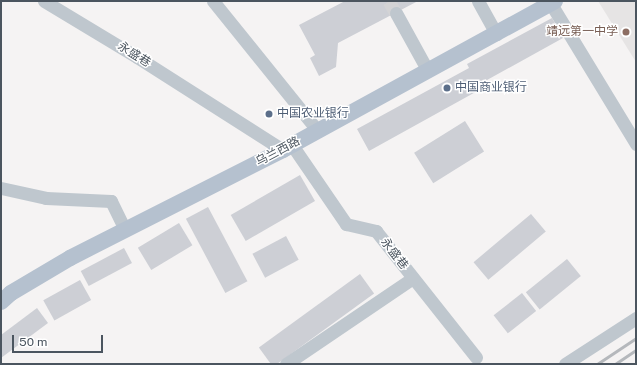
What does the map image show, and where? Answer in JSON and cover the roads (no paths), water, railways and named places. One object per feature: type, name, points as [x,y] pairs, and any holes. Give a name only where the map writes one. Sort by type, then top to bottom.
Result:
[{"type":"main road","name":"乌兰西路","points":[[1,302],[11,293],[70,258],[287,148],[553,2]]},
{"type":"street","name":"永盛巷","points":[[44,1],[287,148],[346,224],[376,231],[476,357]]},
{"type":"street","points":[[213,1],[318,131]]},
{"type":"street","points":[[478,1],[496,34]]},
{"type":"street","points":[[553,2],[636,144]]},
{"type":"street","points":[[396,13],[428,71]]},
{"type":"street","points":[[1,188],[46,198],[111,201],[126,230]]},
{"type":"street","points":[[291,363],[413,278]]},
{"type":"street","points":[[565,364],[636,318]]},
{"type":"tunnel","points":[[389,1],[396,13]]},
{"type":"railway","points":[[597,364],[636,338]]},
{"type":"railway","points":[[615,364],[636,350]]},
{"type":"place","name":"靖远第一中学","points":[[626,32]]},
{"type":"place","name":"中国商业银行","points":[[447,88]]},
{"type":"place","name":"中国农业银行","points":[[269,114]]}]
